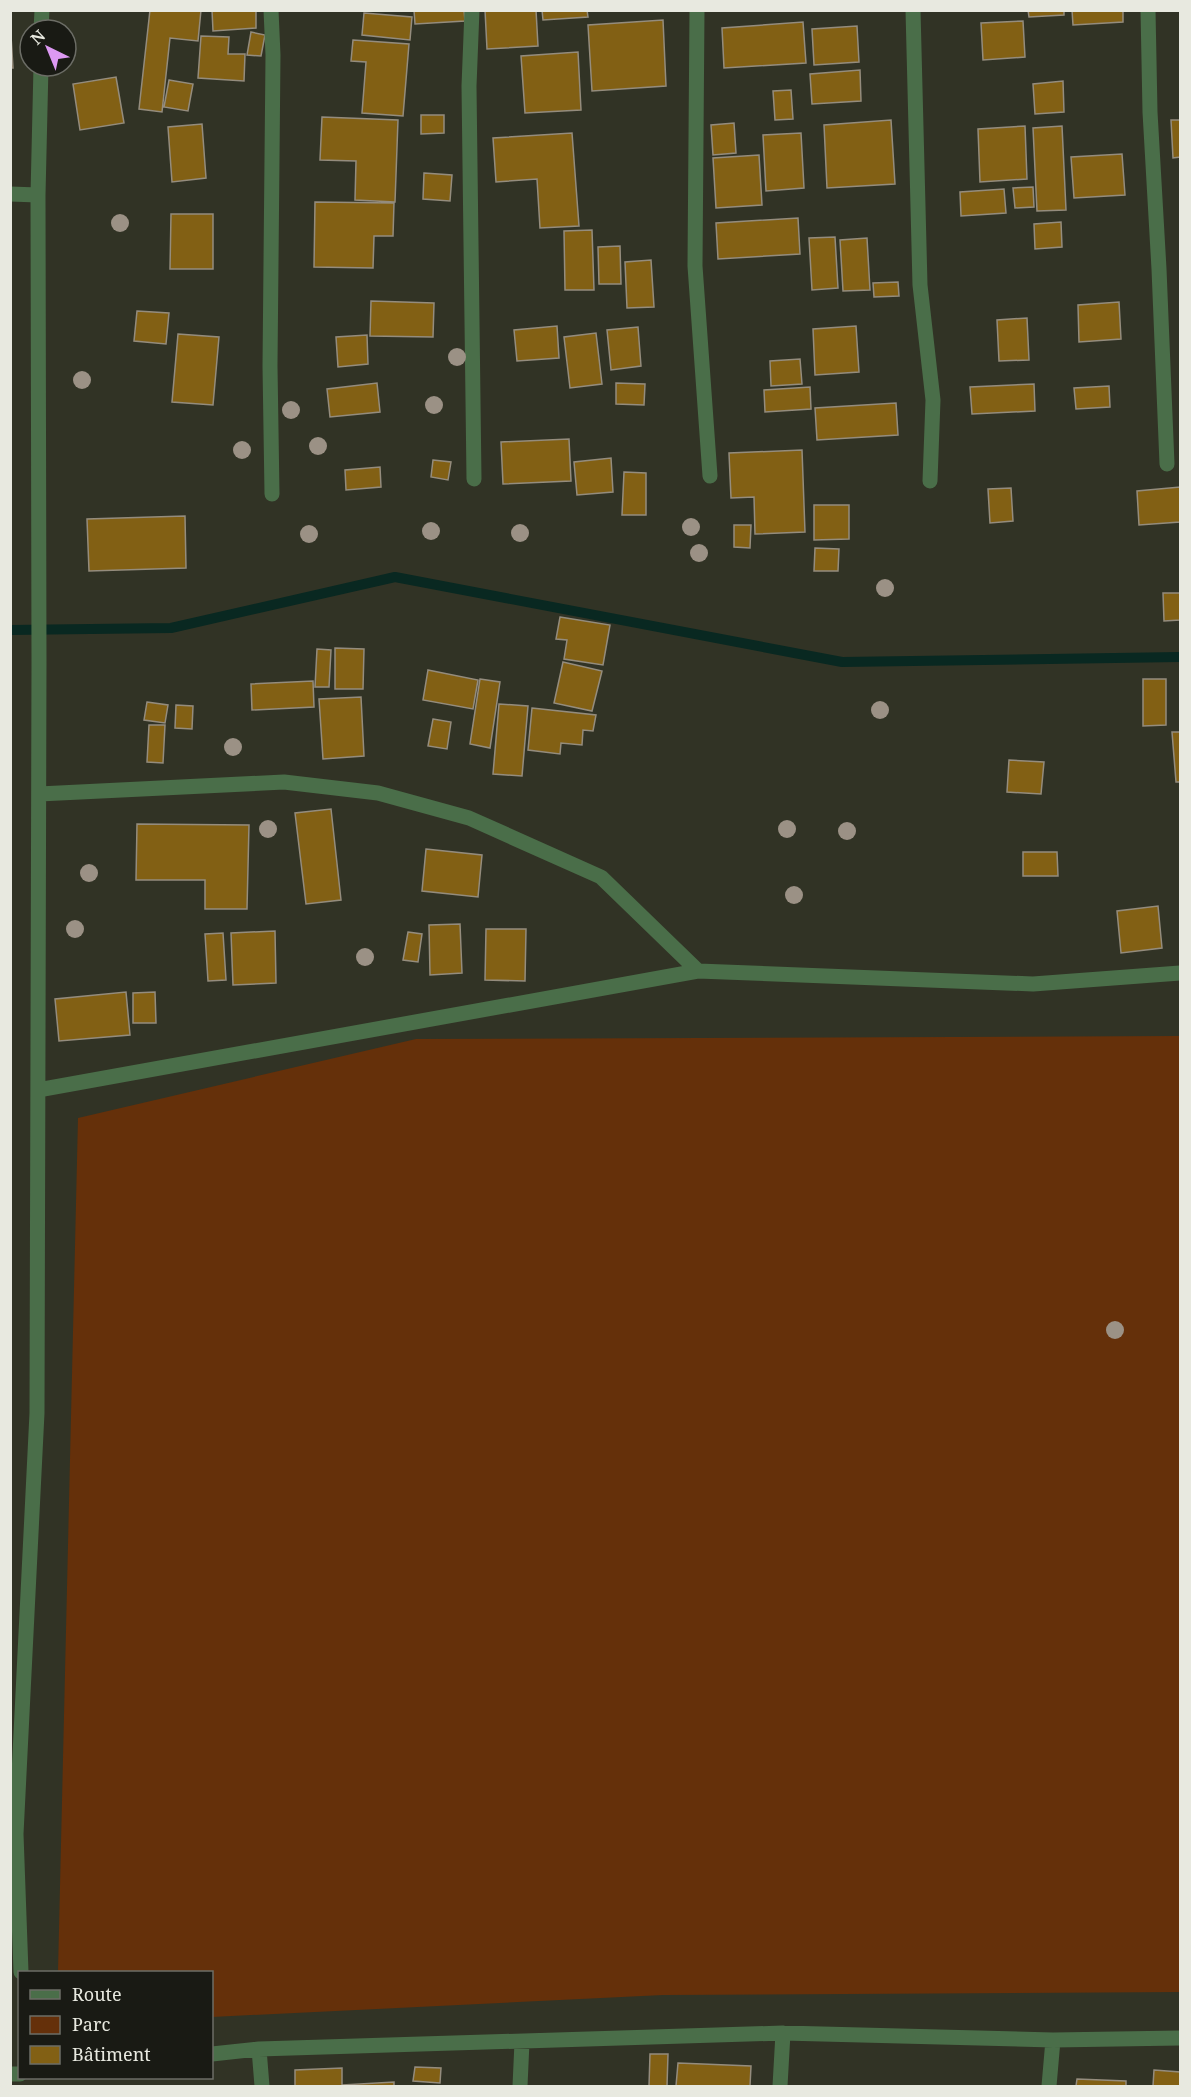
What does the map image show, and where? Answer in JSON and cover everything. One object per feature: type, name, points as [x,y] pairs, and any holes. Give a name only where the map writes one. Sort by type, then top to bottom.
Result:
[{"type":"street","points":[[271,10],[273,56],[270,366],[272,494]]},
{"type":"street","points":[[472,10],[469,86],[474,479]]},
{"type":"street","points":[[697,10],[695,266],[710,476]]},
{"type":"street","points":[[914,10],[920,285],[933,400],[930,481]]},
{"type":"street","points":[[1148,10],[1150,112],[1160,269],[1167,464]]},
{"type":"street","points":[[21,1971],[16,1834],[37,1413],[38,195],[41,78]]},
{"type":"street","points":[[10,194],[38,195]]},
{"type":"street","points":[[39,794],[284,782],[378,793],[469,818],[601,877],[698,971]]},
{"type":"street","points":[[38,1090],[698,971],[1034,984],[1180,973]]},
{"type":"street","points":[[780,2086],[783,2033]]},
{"type":"street","points":[[213,2054],[259,2049],[783,2033],[1053,2040],[1180,2038]]},
{"type":"street","points":[[1049,2086],[1053,2040]]},
{"type":"street","points":[[520,2086],[522,2042]]},
{"type":"street","points":[[259,2049],[262,2086]]},
{"type":"green space","points":[[1180,1036],[1180,1992],[663,1995],[213,2017],[213,1971],[58,1971],[78,1118],[416,1039]]},
{"type":"building","points":[[150,10],[201,10],[198,41],[170,38],[162,112],[139,109]]},
{"type":"building","points":[[212,10],[256,10],[256,28],[213,31]]},
{"type":"building","points":[[414,10],[464,10],[465,21],[415,24]]},
{"type":"building","points":[[485,10],[536,10],[538,46],[487,49]]},
{"type":"building","points":[[542,10],[587,10],[588,17],[543,20]]},
{"type":"building","points":[[1028,10],[1064,10],[1064,15],[1029,17]]},
{"type":"building","points":[[1072,10],[1123,10],[1123,22],[1073,25]]},
{"type":"building","points":[[364,13],[412,17],[410,40],[362,35]]},
{"type":"building","points":[[10,20],[13,68],[10,68]]},
{"type":"building","points":[[663,20],[666,86],[592,91],[588,25]]},
{"type":"building","points":[[1023,21],[1025,57],[983,60],[981,23]]},
{"type":"building","points":[[803,22],[806,63],[724,68],[722,28]]},
{"type":"building","points":[[857,26],[859,62],[814,65],[812,29]]},
{"type":"building","points":[[251,32],[265,35],[261,56],[247,55]]},
{"type":"building","points":[[201,36],[229,37],[228,54],[245,54],[244,81],[198,78]]},
{"type":"building","points":[[353,40],[409,44],[403,116],[362,113],[366,62],[351,61]]},
{"type":"building","points":[[578,52],[581,110],[525,113],[521,56]]},
{"type":"building","points":[[860,70],[861,101],[812,104],[810,74]]},
{"type":"building","points":[[116,77],[124,123],[80,130],[73,84]]},
{"type":"building","points":[[169,80],[193,84],[188,111],[164,107]]},
{"type":"building","points":[[1063,81],[1064,112],[1035,114],[1033,84]]},
{"type":"building","points":[[791,90],[793,119],[775,120],[773,91]]},
{"type":"building","points":[[421,115],[444,115],[444,133],[421,134]]},
{"type":"building","points":[[322,117],[398,120],[395,202],[355,200],[356,161],[320,160]]},
{"type":"building","points":[[891,120],[895,184],[827,188],[824,125]]},
{"type":"building","points":[[1171,120],[1180,120],[1180,157],[1173,158]]},
{"type":"building","points":[[734,123],[736,153],[713,155],[711,125]]},
{"type":"building","points":[[202,124],[206,178],[172,182],[168,127]]},
{"type":"building","points":[[1025,126],[1027,179],[980,182],[978,129]]},
{"type":"building","points":[[1062,126],[1066,210],[1037,211],[1033,128]]},
{"type":"building","points":[[572,133],[579,226],[540,228],[537,179],[496,182],[493,138]]},
{"type":"building","points":[[801,133],[804,188],[766,191],[763,135]]},
{"type":"building","points":[[1122,154],[1125,195],[1074,198],[1071,157]]},
{"type":"building","points":[[759,155],[762,205],[716,208],[713,158]]},
{"type":"building","points":[[424,173],[452,175],[450,201],[423,199]]},
{"type":"building","points":[[1033,187],[1034,207],[1015,208],[1013,188]]},
{"type":"building","points":[[1004,189],[1006,213],[961,216],[960,192]]},
{"type":"building","points":[[315,202],[394,203],[393,236],[374,236],[373,268],[314,267]]},
{"type":"building","points":[[171,214],[213,214],[213,269],[170,269]]},
{"type":"building","points":[[798,218],[800,254],[718,259],[716,223]]},
{"type":"building","points":[[1061,222],[1062,247],[1035,249],[1034,224]]},
{"type":"building","points":[[592,230],[594,290],[565,290],[564,231]]},
{"type":"building","points":[[835,237],[838,288],[812,290],[809,238]]},
{"type":"building","points":[[867,238],[870,290],[843,291],[840,240]]},
{"type":"building","points":[[620,246],[621,284],[599,284],[598,247]]},
{"type":"building","points":[[651,260],[654,307],[627,308],[625,262]]},
{"type":"building","points":[[898,282],[899,296],[874,297],[873,283]]},
{"type":"building","points":[[371,301],[434,303],[433,337],[370,336]]},
{"type":"building","points":[[1119,302],[1121,339],[1079,342],[1078,305]]},
{"type":"building","points":[[137,311],[169,313],[166,344],[134,341]]},
{"type":"building","points":[[1027,318],[1029,360],[999,361],[997,320]]},
{"type":"building","points":[[557,326],[559,358],[517,361],[514,330]]},
{"type":"building","points":[[856,326],[859,372],[815,375],[813,329]]},
{"type":"building","points":[[638,327],[641,366],[611,370],[607,330]]},
{"type":"building","points":[[596,333],[602,384],[570,388],[564,337]]},
{"type":"building","points":[[178,334],[219,337],[213,405],[172,402]]},
{"type":"building","points":[[367,335],[368,364],[338,367],[336,337]]},
{"type":"building","points":[[800,359],[802,384],[771,386],[770,361]]},
{"type":"building","points":[[377,383],[380,412],[330,417],[327,389]]},
{"type":"building","points":[[616,383],[645,384],[644,405],[616,404]]},
{"type":"building","points":[[1034,384],[1035,411],[972,414],[970,387]]},
{"type":"building","points":[[1109,386],[1110,407],[1076,409],[1074,388]]},
{"type":"building","points":[[810,387],[811,409],[765,412],[764,390]]},
{"type":"building","points":[[896,403],[898,435],[817,440],[815,408]]},
{"type":"building","points":[[569,439],[571,481],[503,484],[501,442]]},
{"type":"building","points":[[802,450],[805,532],[755,534],[754,497],[731,498],[729,453]]},
{"type":"building","points":[[611,458],[613,492],[577,495],[574,462]]},
{"type":"building","points":[[433,460],[451,462],[448,480],[431,477]]},
{"type":"building","points":[[380,467],[381,487],[346,490],[345,470]]},
{"type":"building","points":[[624,472],[646,473],[646,515],[622,515]]},
{"type":"building","points":[[1180,487],[1180,522],[1139,525],[1137,491]]},
{"type":"building","points":[[1011,488],[1013,521],[990,523],[988,489]]},
{"type":"building","points":[[814,505],[849,505],[849,539],[814,540]]},
{"type":"building","points":[[185,516],[186,568],[89,571],[87,519]]},
{"type":"building","points":[[734,525],[751,525],[750,548],[734,547]]},
{"type":"building","points":[[815,548],[839,549],[838,571],[814,571]]},
{"type":"building","points":[[1163,593],[1180,593],[1180,620],[1164,621]]},
{"type":"building","points":[[560,617],[610,625],[603,665],[564,659],[567,640],[556,639]]},
{"type":"building","points":[[335,648],[364,649],[363,689],[335,689]]},
{"type":"building","points":[[317,649],[331,650],[329,687],[315,687]]},
{"type":"building","points":[[563,662],[602,671],[592,711],[554,703]]},
{"type":"building","points":[[428,670],[478,680],[473,709],[423,700]]},
{"type":"building","points":[[480,679],[500,682],[490,748],[470,744]]},
{"type":"building","points":[[1143,679],[1166,679],[1166,725],[1143,726]]},
{"type":"building","points":[[313,681],[314,707],[252,710],[251,684]]},
{"type":"building","points":[[361,697],[364,756],[323,759],[319,699]]},
{"type":"building","points":[[147,702],[168,705],[165,723],[144,720]]},
{"type":"building","points":[[499,704],[528,706],[522,776],[493,774]]},
{"type":"building","points":[[176,705],[193,706],[192,729],[175,728]]},
{"type":"building","points":[[532,708],[596,715],[593,731],[583,730],[582,745],[561,743],[560,754],[528,750]]},
{"type":"building","points":[[433,719],[451,722],[447,749],[428,746]]},
{"type":"building","points":[[149,725],[165,725],[163,763],[147,762]]},
{"type":"building","points":[[1172,732],[1180,732],[1180,782],[1176,782]]},
{"type":"building","points":[[1009,760],[1044,762],[1041,794],[1007,792]]},
{"type":"building","points":[[331,809],[341,900],[306,904],[295,813]]},
{"type":"building","points":[[137,824],[249,825],[247,909],[205,909],[205,880],[136,880]]},
{"type":"building","points":[[426,849],[482,855],[478,897],[422,891]]},
{"type":"building","points":[[1023,852],[1057,852],[1058,876],[1023,876]]},
{"type":"building","points":[[1158,906],[1162,948],[1121,953],[1117,911]]},
{"type":"building","points":[[460,924],[462,973],[430,975],[429,925]]},
{"type":"building","points":[[486,929],[526,929],[525,981],[485,980]]},
{"type":"building","points":[[275,931],[276,983],[233,985],[231,933]]},
{"type":"building","points":[[408,932],[422,934],[418,962],[403,960]]},
{"type":"building","points":[[223,933],[226,980],[208,981],[205,934]]},
{"type":"building","points":[[126,992],[130,1035],[59,1041],[55,999]]},
{"type":"building","points":[[155,992],[156,1023],[133,1023],[133,993]]},
{"type":"building","points":[[650,2054],[668,2054],[667,2086],[649,2086]]},
{"type":"building","points":[[678,2063],[751,2066],[750,2086],[676,2086]]},
{"type":"building","points":[[415,2067],[441,2068],[440,2083],[413,2081]]},
{"type":"building","points":[[342,2068],[342,2085],[394,2082],[394,2086],[295,2086],[295,2070]]},
{"type":"building","points":[[1154,2070],[1180,2072],[1180,2086],[1153,2086]]},
{"type":"building","points":[[1077,2079],[1126,2081],[1126,2086],[1076,2086]]},
{"type":"waterway","points":[[10,630],[171,628],[395,577],[842,662],[1180,657]]}]
